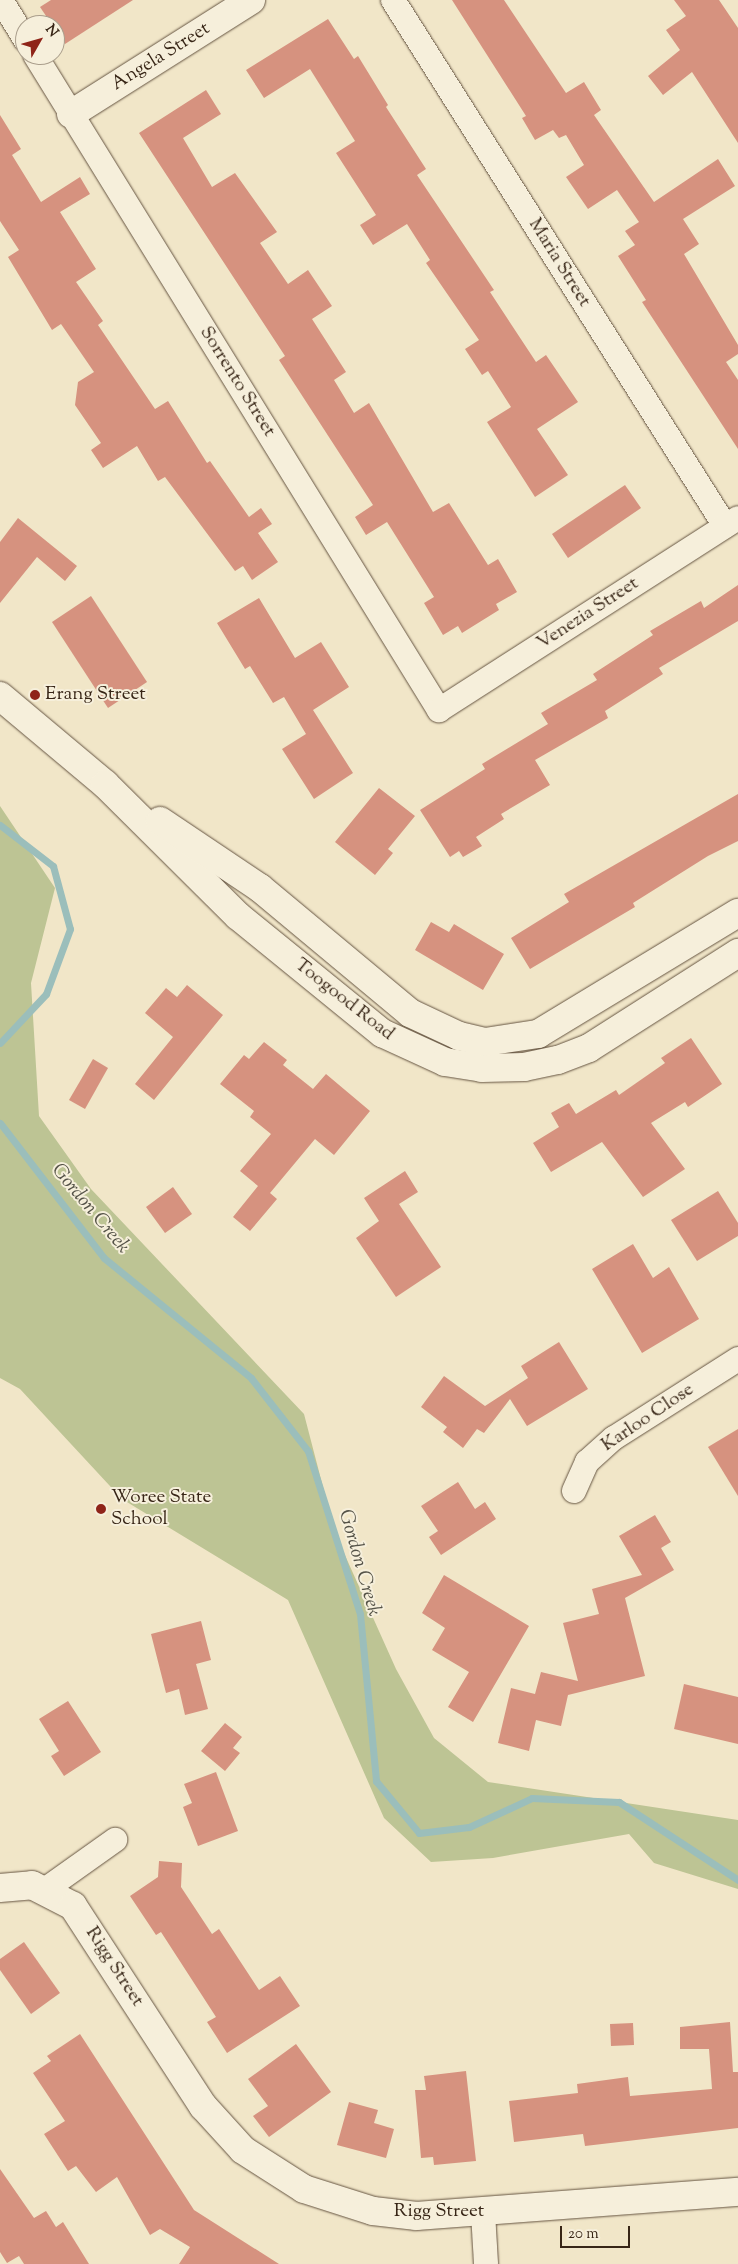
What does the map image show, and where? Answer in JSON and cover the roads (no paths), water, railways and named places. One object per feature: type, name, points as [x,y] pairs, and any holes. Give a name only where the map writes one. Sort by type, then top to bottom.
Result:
[{"type":"street","points":[[1,0],[15,23]]},
{"type":"street","name":"Angela Street","points":[[72,114],[251,0]]},
{"type":"street","name":"Maria Street","points":[[393,0],[731,522]]},
{"type":"street","name":"Sorrento Street","points":[[41,65],[439,710]]},
{"type":"street","name":"Venezia Street","points":[[439,710],[731,522]]},
{"type":"street","name":"Toogood Road","points":[[3,699],[105,784],[246,922],[382,1033],[445,1062],[482,1068],[524,1067],[558,1060],[589,1048],[738,953]]},
{"type":"street","name":"Toogood Road","points":[[105,784],[260,888],[410,1013],[459,1036],[485,1042],[538,1034],[738,913]]},
{"type":"street","name":"Karloo Close","points":[[574,1491],[587,1462],[614,1438],[738,1359]]},
{"type":"street","points":[[46,1889],[115,1840]]},
{"type":"street","name":"Rigg Street","points":[[0,1888],[32,1884],[46,1889],[73,1906],[90,1927],[203,2106],[243,2150],[304,2189],[373,2211],[416,2216],[483,2213],[738,2192]]},
{"type":"street","points":[[483,2213],[486,2264]]},
{"type":"waterway","name":"Gordon Creek","points":[[0,825],[53,866],[70,929],[46,994],[0,1043]]},
{"type":"waterway","name":"Gordon Creek","points":[[0,1123],[104,1258],[251,1378],[308,1451],[360,1614],[376,1781],[419,1833],[469,1827],[532,1798],[619,1802],[738,1880]]},
{"type":"place","name":"Erang Street","points":[[35,695]]},
{"type":"place","name":"Woree State School","points":[[101,1509]]}]
